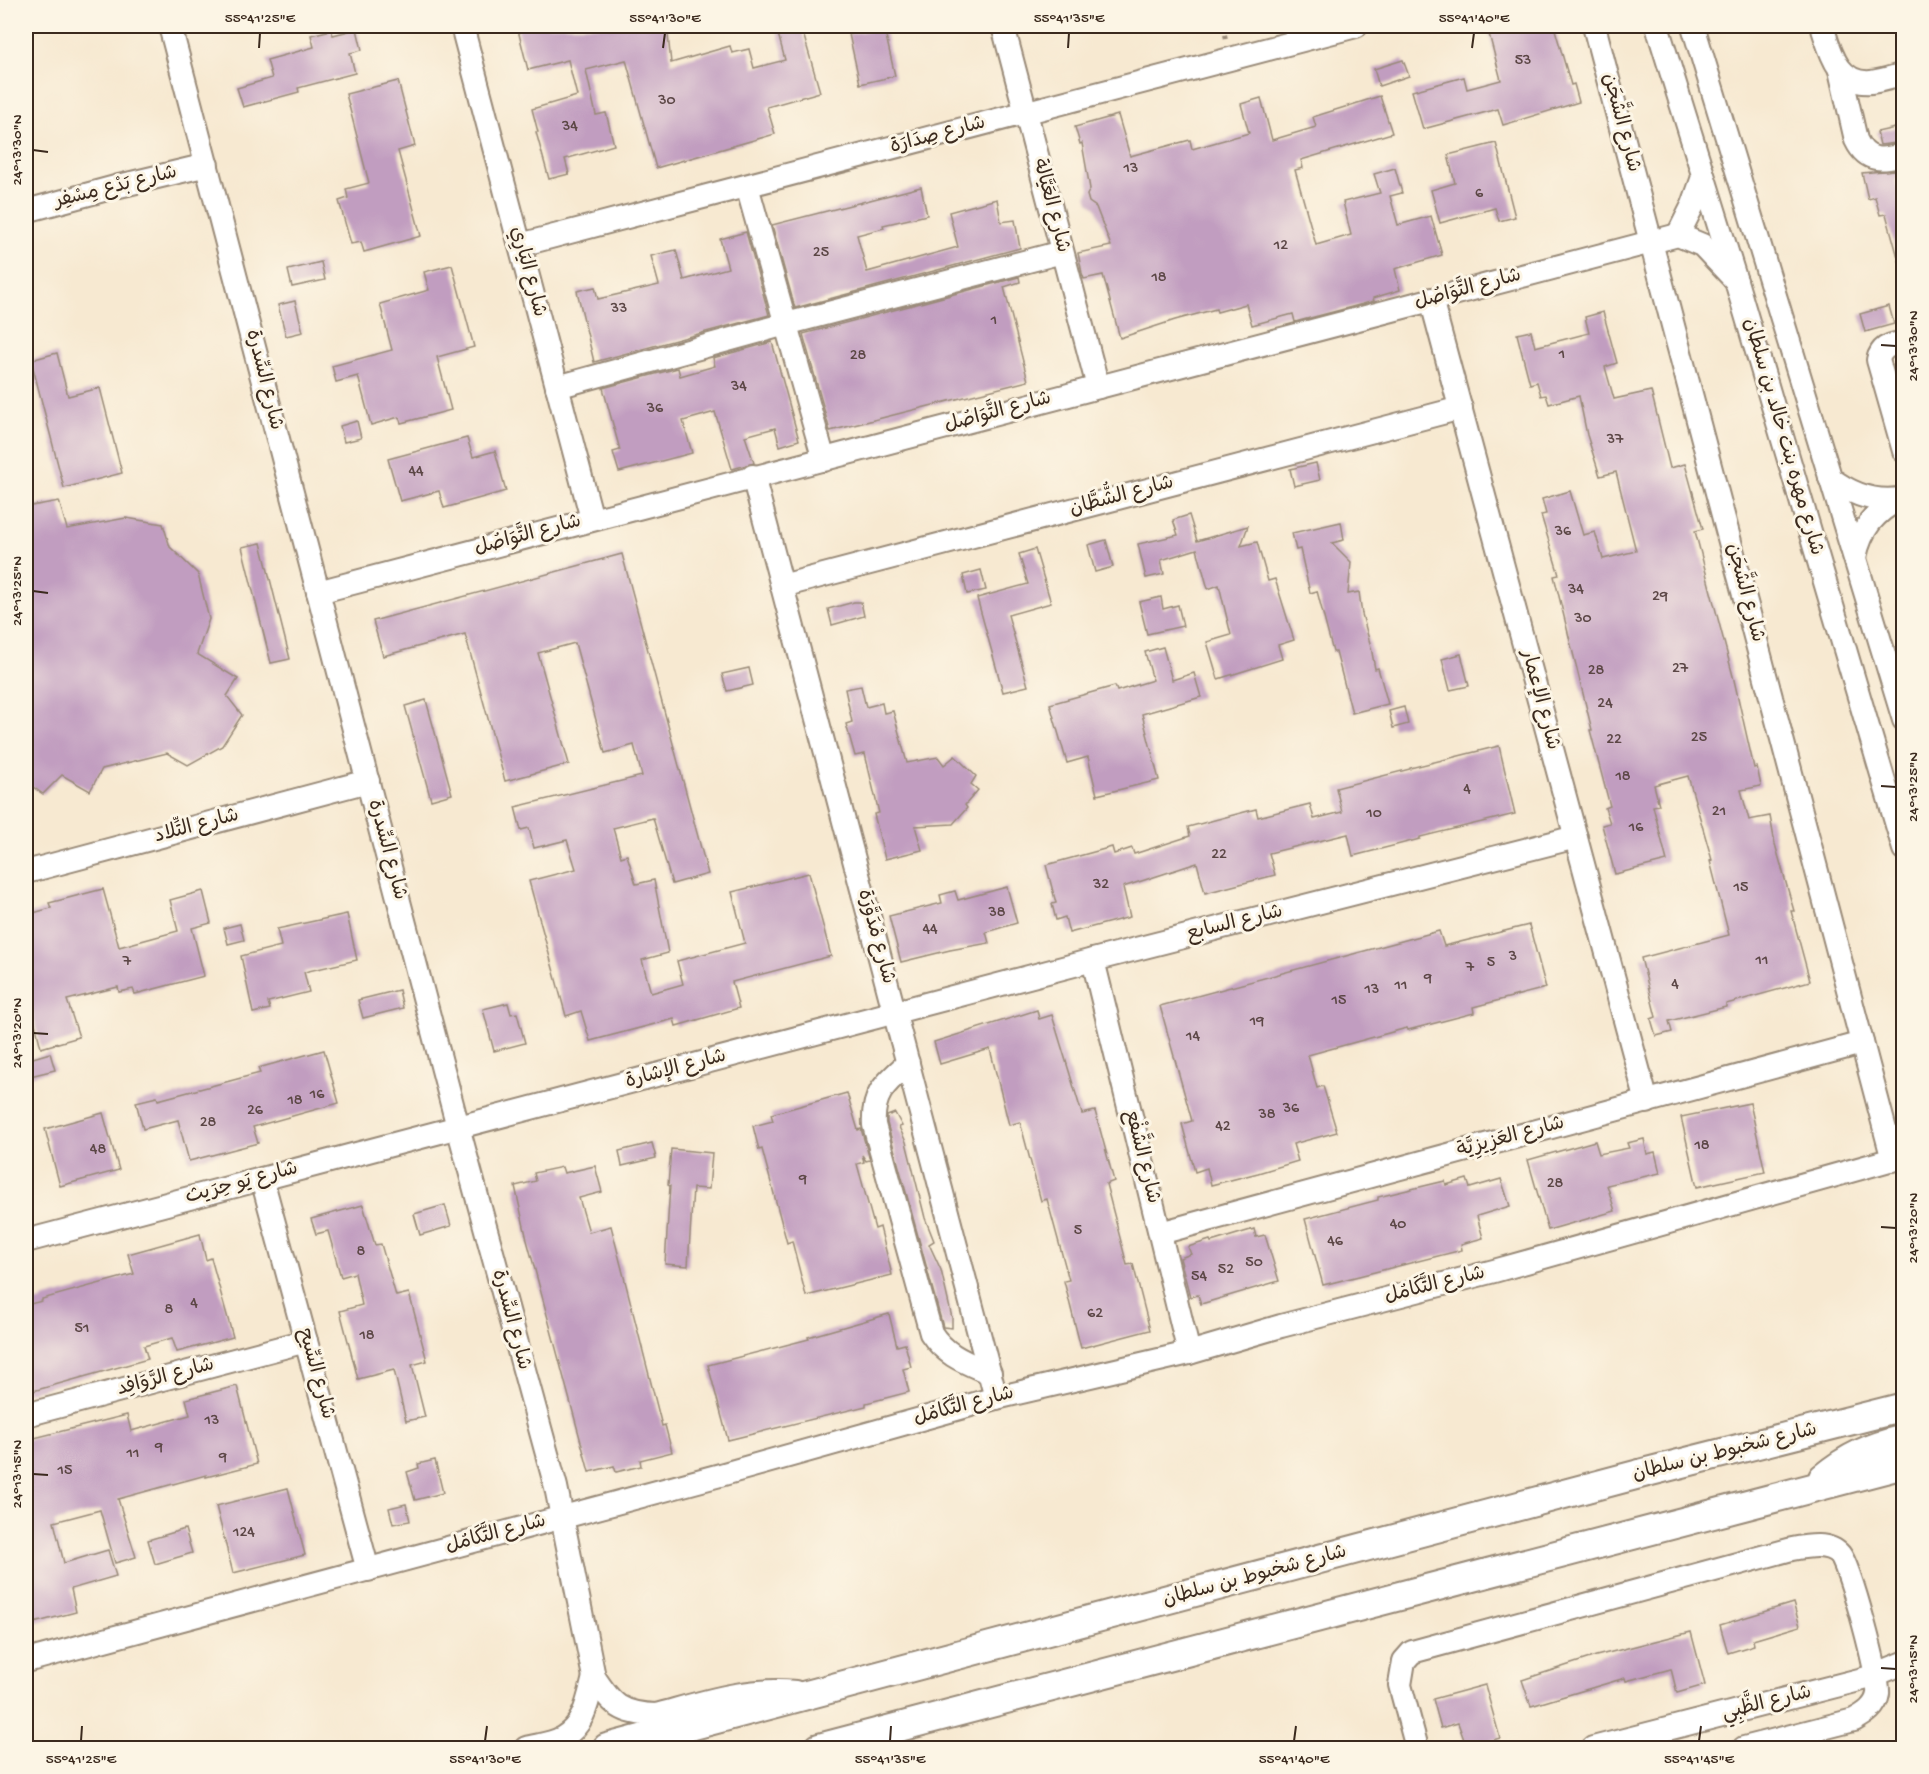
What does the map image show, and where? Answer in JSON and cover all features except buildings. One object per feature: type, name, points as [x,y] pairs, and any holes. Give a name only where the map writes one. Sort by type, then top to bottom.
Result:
[{"type":"main road","points":[[1647,1472],[1904,1387]]},
{"type":"main road","name":"شارع شخبوط بن سلطان","points":[[608,1749],[1647,1472],[1904,1407]]},
{"type":"main road","points":[[1809,1489],[1845,1461],[1866,1451],[1904,1439]]},
{"type":"main road","points":[[822,1748],[1904,1464]]},
{"type":"street","name":"شارع السِّدرة","points":[[170,26],[458,1127],[563,1517],[594,1677],[607,1698],[618,1706],[643,1714],[656,1715],[741,1694],[789,1691],[812,1694]]},
{"type":"street","name":"شارع اليَارِي","points":[[462,26],[592,519]]},
{"type":"street","name":"شارع العَيَّالة","points":[[1003,26],[1098,387]]},
{"type":"street","name":"شارع صِدَارَة","points":[[520,245],[1356,26]]},
{"type":"street","name":"شارع الشَّجَن","points":[[1594,26],[1862,1043],[1898,1158]]},
{"type":"street","name":"شارع مهره بنت خالد بن سلطان","points":[[1657,26],[1736,281],[1904,849]]},
{"type":"street","name":"شارع مهره بنت خالد بن سلطان","points":[[1693,26],[1904,720]]},
{"type":"street","points":[[1822,26],[1832,58],[1840,70],[1851,78],[1870,82],[1904,74]]},
{"type":"street","points":[[1840,70],[1856,140],[1861,149],[1877,159],[1904,155]]},
{"type":"street","name":"شارع بَدْع مِسْفِر","points":[[26,211],[207,165]]},
{"type":"street","points":[[1703,177],[1693,205],[1678,235],[1702,245],[1736,281]]},
{"type":"street","points":[[747,186],[824,460]]},
{"type":"street","name":"شارع التَّوَاصُل","points":[[318,592],[1678,235]]},
{"type":"street","points":[[557,387],[1062,252]]},
{"type":"street","name":"شارع الإعمار","points":[[1431,299],[1647,1102]]},
{"type":"street","points":[[1900,343],[1885,347],[1878,360],[1904,452]]},
{"type":"street","name":"شارع الشُّطَّان","points":[[782,586],[1461,408]]},
{"type":"street","name":"شارع مْدَوَّرَة","points":[[753,476],[996,1398]]},
{"type":"street","points":[[1830,478],[1842,487],[1863,496],[1885,500],[1902,499]]},
{"type":"street","points":[[1855,557],[1858,542],[1869,522],[1886,506],[1902,499]]},
{"type":"street","name":"شارع التِّلاد","points":[[26,872],[368,781]]},
{"type":"street","name":"شارع السابع","points":[[894,1013],[1576,837]]},
{"type":"street","name":"شارع الشَّفْع","points":[[1093,960],[1190,1353]]},
{"type":"street","name":"شارع الإشارة","points":[[458,1127],[894,1013]]},
{"type":"street","name":"شارع العَزِيزِيَّة","points":[[1160,1233],[1862,1043]]},
{"type":"street","points":[[908,1063],[884,1085],[878,1094],[874,1125],[931,1333],[946,1351],[990,1373]]},
{"type":"street","name":"شارع يَو حِرَيث","points":[[26,1241],[458,1127]]},
{"type":"street","name":"شارع التَّكَامُل","points":[[26,1661],[996,1398],[1190,1353],[1898,1158]]},
{"type":"street","name":"شارع السِّيح","points":[[262,1179],[368,1570]]},
{"type":"street","name":"شارع الرَّوَافِد","points":[[26,1415],[306,1341]]},
{"type":"street","points":[[1417,1749],[1400,1685],[1404,1661],[1412,1652],[1806,1546],[1833,1550],[1841,1556],[1849,1573],[1877,1675],[1878,1694],[1873,1706],[1854,1720],[1744,1749]]},
{"type":"street","name":"شارع الظَّبِي","points":[[1593,1749],[1877,1675],[1904,1663]]},
{"type":"street","name":"شارع السِّدرة","points":[[526,1749],[561,1739],[573,1730],[587,1706],[594,1677]]}]
